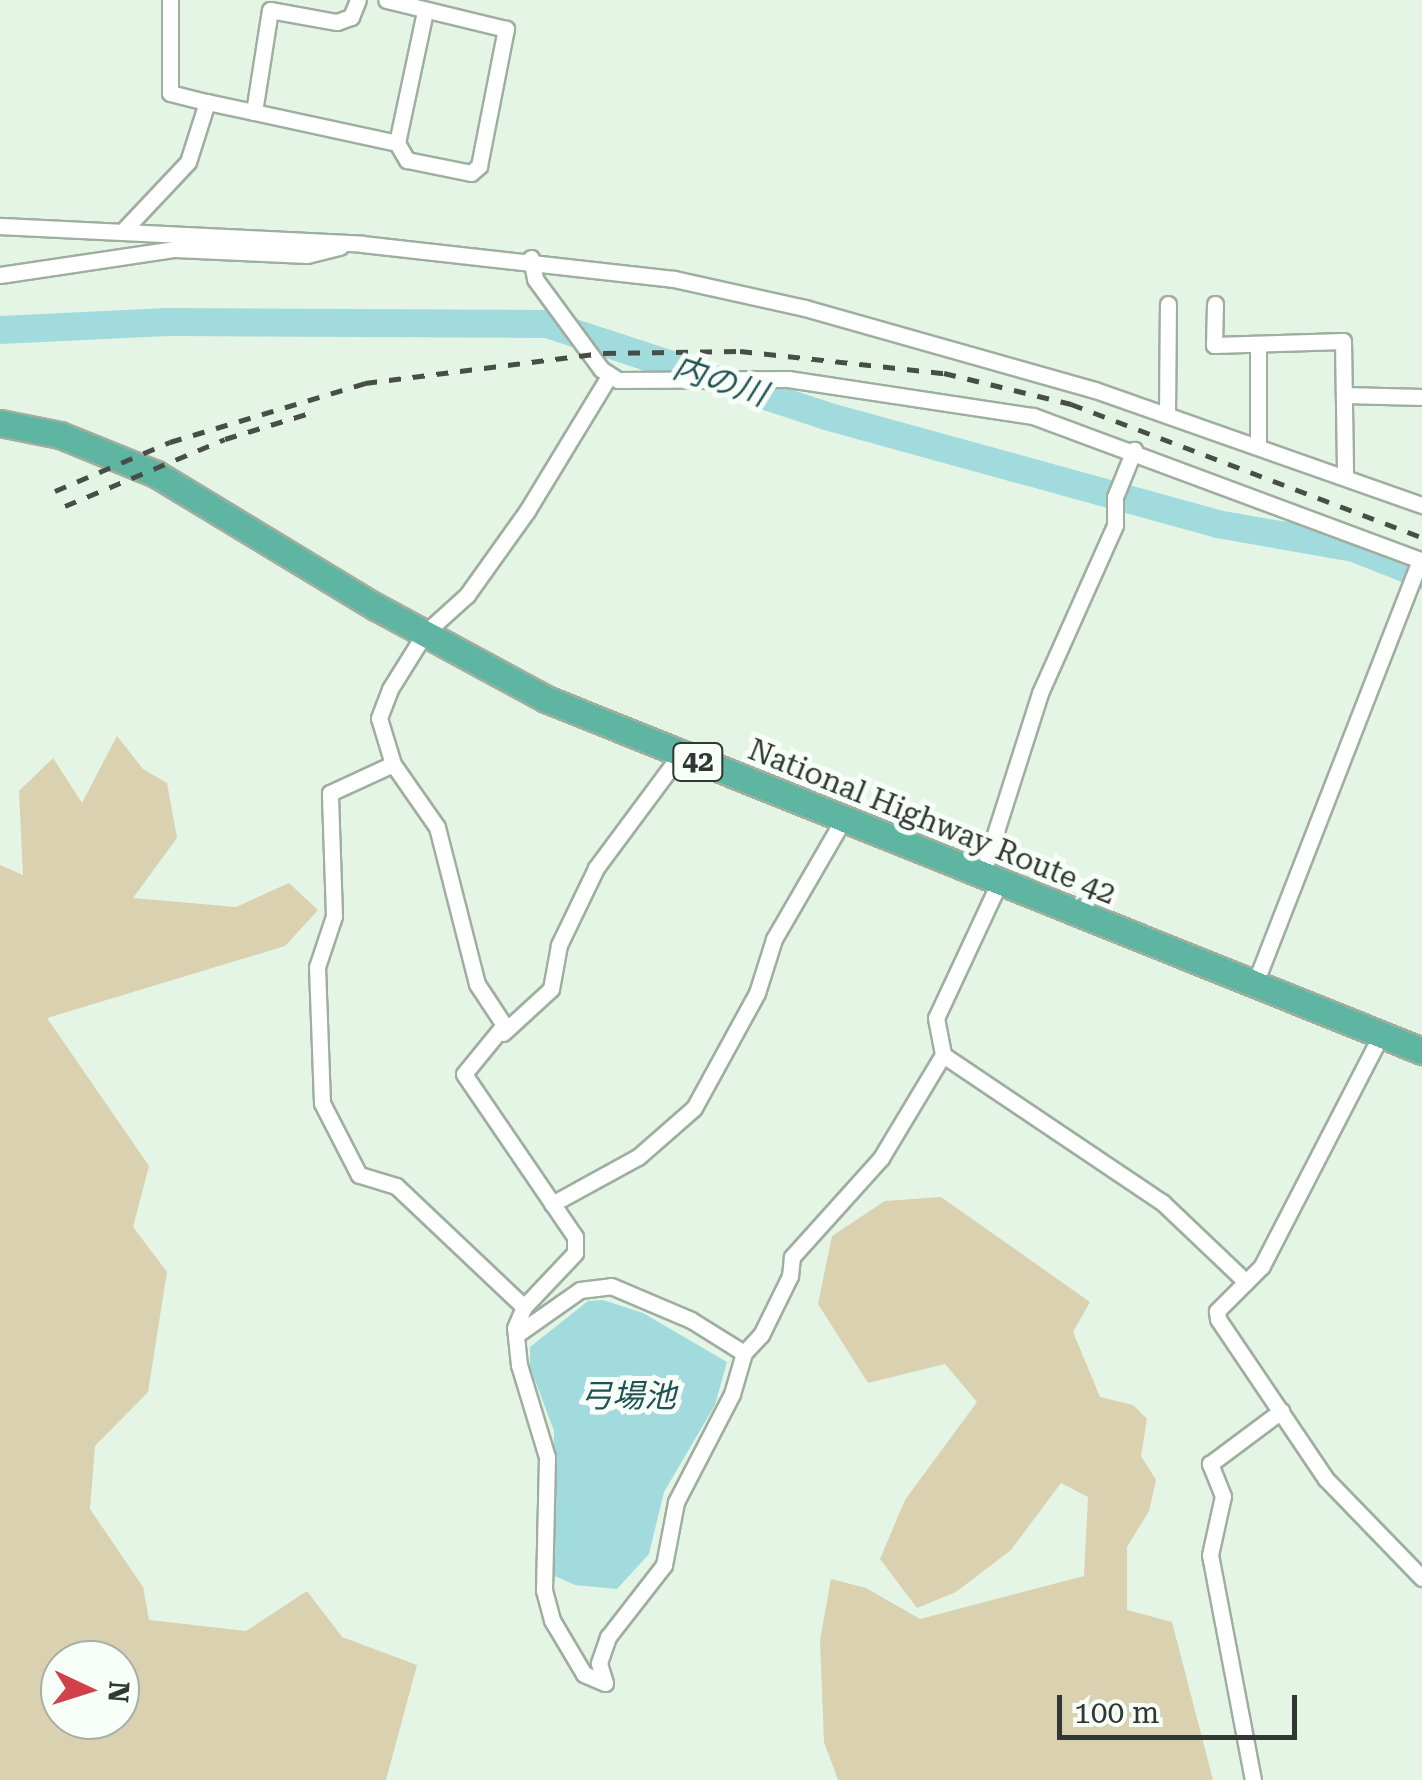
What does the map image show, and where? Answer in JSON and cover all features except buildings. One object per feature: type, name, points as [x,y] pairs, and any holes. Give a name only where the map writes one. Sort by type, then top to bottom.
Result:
[{"type":"highway","name":"National Highway Route 42","points":[[0,423],[108,451],[546,699],[1254,986],[1422,1050]]},
{"type":"street","points":[[170,0],[170,93],[398,142]]},
{"type":"street","points":[[254,112],[270,5],[337,22],[351,17],[358,0]]},
{"type":"street","points":[[386,0],[506,29],[479,166],[471,174],[407,160],[398,142],[425,11]]},
{"type":"street","points":[[122,232],[188,162],[207,102]]},
{"type":"street","points":[[0,226],[354,243],[531,258],[674,279],[805,308],[1167,415],[1345,474],[1422,505]]},
{"type":"street","points":[[0,275],[163,250],[306,255],[354,243]]},
{"type":"street","points":[[531,258],[535,279],[609,376]]},
{"type":"street","points":[[1167,415],[1168,304]]},
{"type":"street","points":[[1216,304],[1214,345],[1343,341],[1345,474]]},
{"type":"street","points":[[1258,344],[1258,446]]},
{"type":"street","points":[[609,376],[788,378],[908,392],[1033,416],[1134,450],[1421,561],[1254,986]]},
{"type":"street","points":[[503,1033],[474,975],[437,827],[393,764],[379,718],[425,633],[468,595],[573,444],[609,376]]},
{"type":"street","points":[[1344,395],[1422,397]]},
{"type":"street","points":[[680,755],[596,868],[559,944],[551,989],[464,1074],[575,1237],[574,1253],[524,1306],[514,1336],[547,1457],[544,1590],[552,1620],[584,1674],[606,1683],[599,1663],[608,1637],[664,1566],[676,1502],[732,1394],[744,1353],[762,1335],[792,1257],[881,1158],[942,1054],[936,1018],[990,879],[1046,678],[1116,525],[1115,497],[1134,450]]},
{"type":"street","points":[[393,764],[348,782],[330,793],[327,804],[336,876],[334,916],[318,956],[322,1103],[359,1175],[396,1186],[524,1306]]},
{"type":"street","points":[[552,1204],[638,1158],[694,1108],[757,993],[774,939],[843,820]]},
{"type":"street","points":[[1382,1035],[1292,1213],[1246,1282],[1217,1310],[1218,1318],[1359,1520],[1422,1578]]},
{"type":"street","points":[[942,1054],[1162,1202],[1246,1282]]},
{"type":"street","points":[[514,1336],[580,1290],[611,1286],[692,1320],[744,1353]]},
{"type":"street","points":[[1253,1780],[1210,1554],[1222,1496],[1210,1464],[1281,1411]]},
{"type":"shaded area","points":[[117,736],[143,769],[167,783],[177,838],[133,898],[236,907],[289,883],[318,910],[285,946],[47,1018],[149,1166],[133,1227],[167,1272],[148,1392],[95,1446],[90,1509],[143,1587],[149,1620],[246,1631],[307,1591],[342,1637],[417,1665],[386,1780],[0,1780],[0,865],[23,875],[19,791],[53,758],[82,803]]},
{"type":"shaded area","points":[[941,1197],[1090,1302],[1073,1332],[1100,1397],[1133,1405],[1147,1419],[1141,1456],[1156,1480],[1149,1511],[1127,1547],[1127,1610],[1172,1622],[1213,1780],[838,1780],[824,1742],[820,1640],[831,1579],[866,1588],[920,1619],[1084,1576],[1088,1497],[1061,1483],[1011,1550],[956,1592],[917,1608],[880,1559],[905,1500],[977,1402],[945,1364],[868,1383],[818,1304],[832,1236],[885,1201]]},
{"type":"water","name":"弓場池","points":[[603,1300],[643,1313],[727,1362],[715,1405],[664,1492],[649,1554],[617,1589],[575,1585],[550,1574],[554,1431],[530,1367],[530,1347],[588,1301]]},
{"type":"waterway","name":"内の川","points":[[0,330],[168,322],[547,324],[826,416],[1217,524],[1354,548],[1422,575]]},
{"type":"railway","points":[[55,491],[170,442],[365,383],[604,353],[740,351],[944,373],[1071,404],[1422,537]]},
{"type":"railway","points":[[65,506],[225,439],[310,413]]}]
